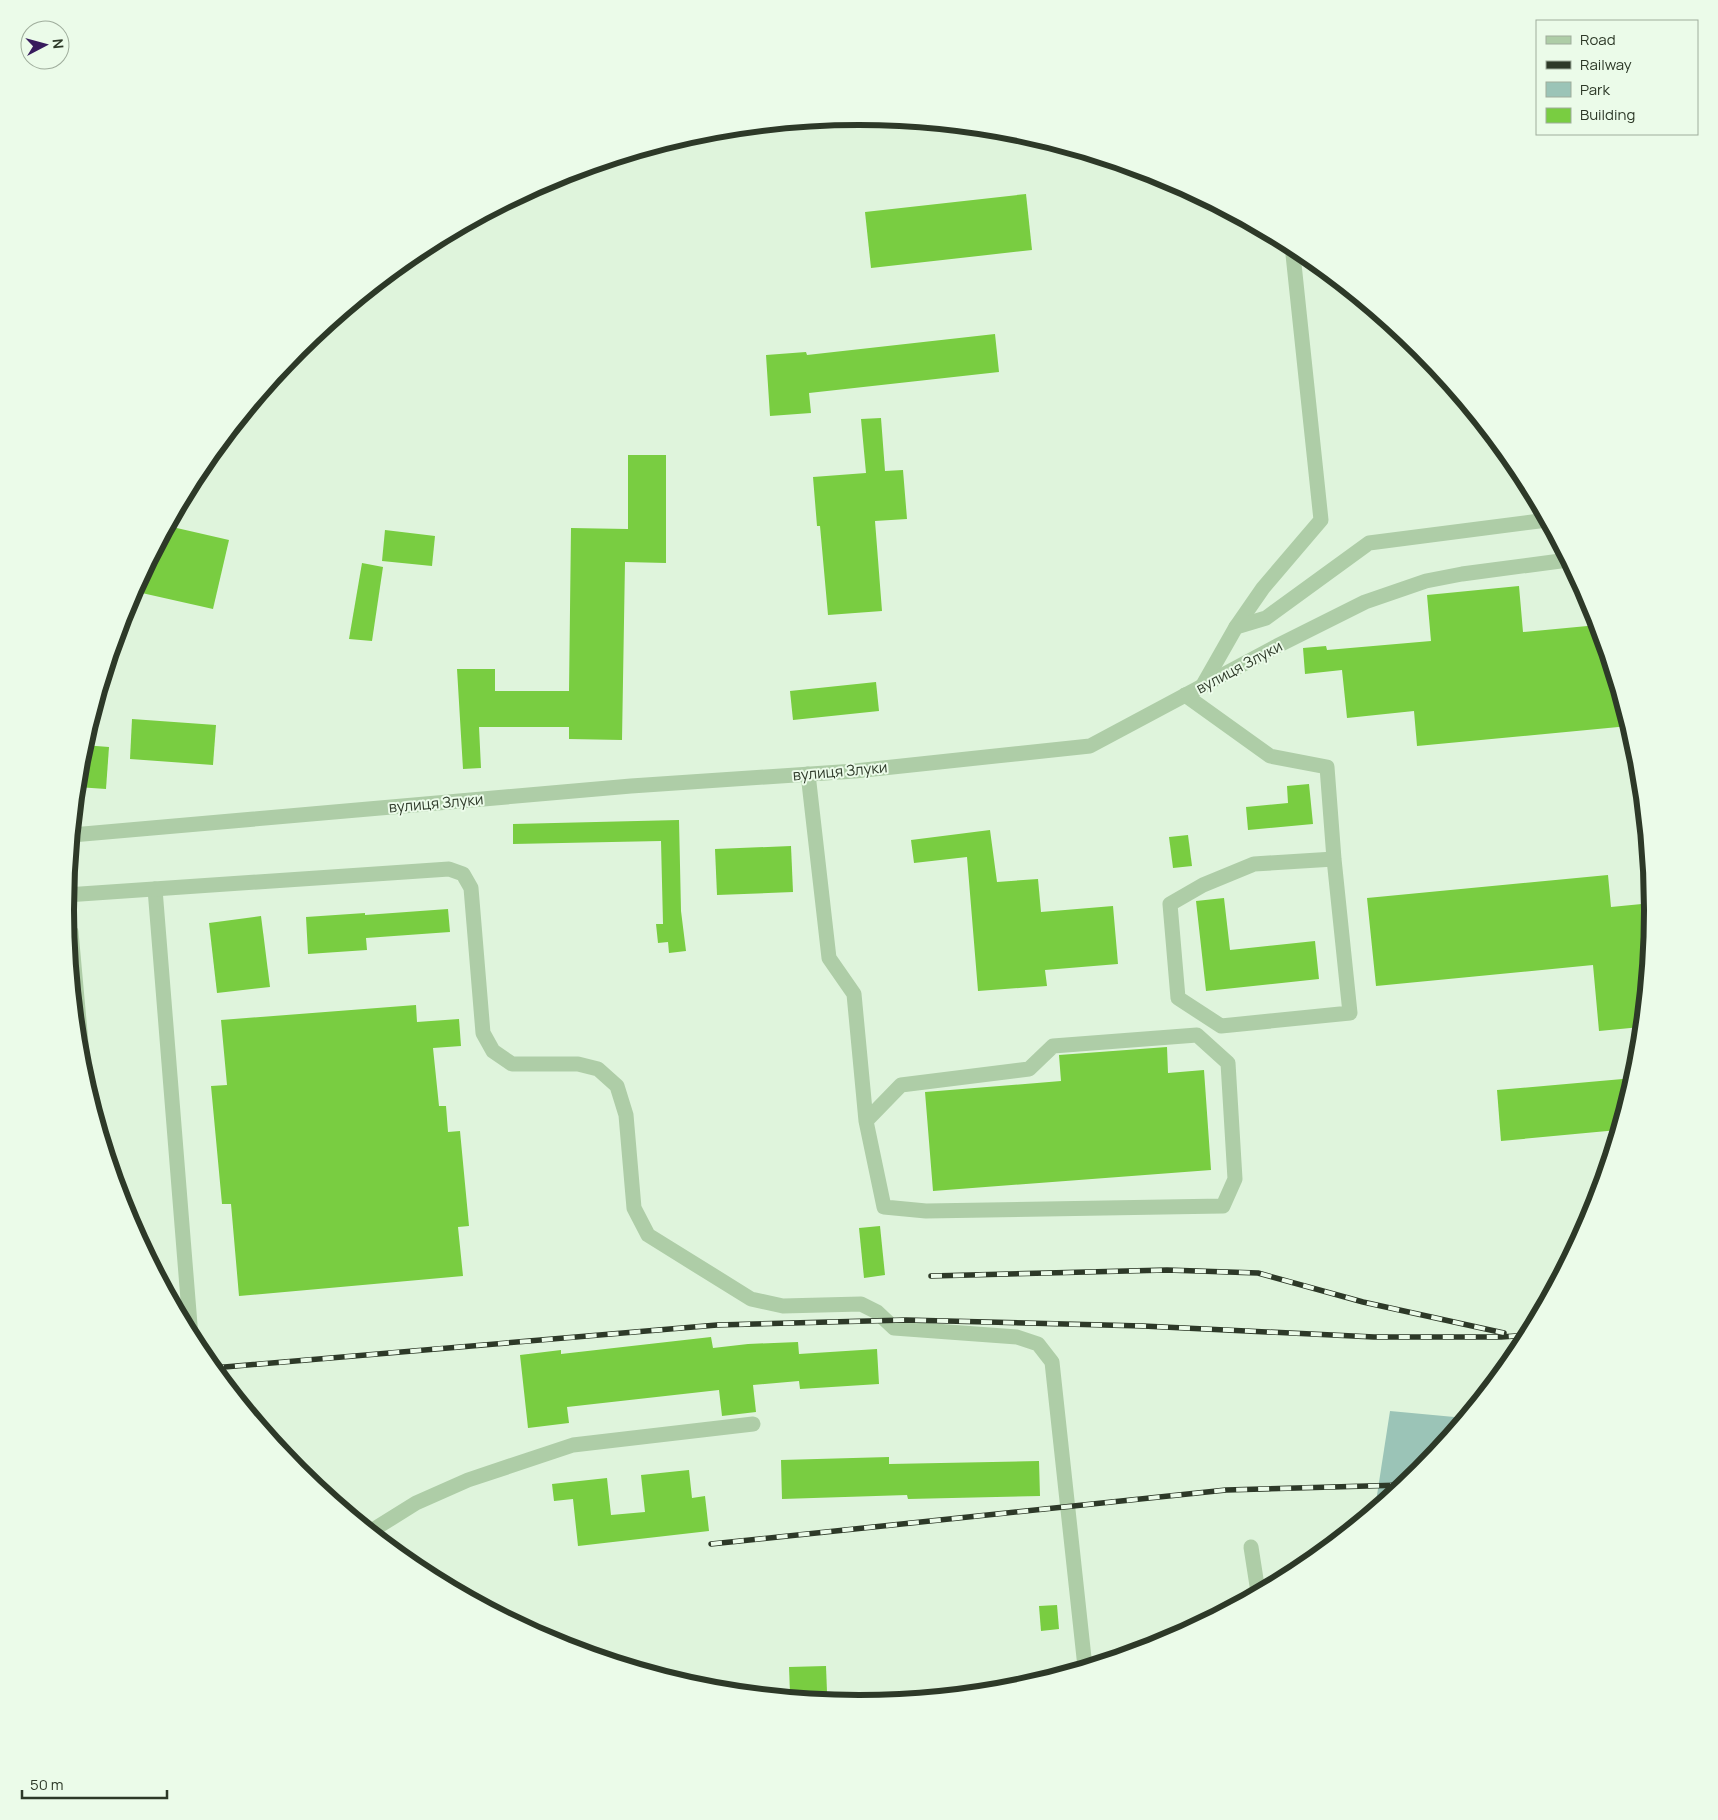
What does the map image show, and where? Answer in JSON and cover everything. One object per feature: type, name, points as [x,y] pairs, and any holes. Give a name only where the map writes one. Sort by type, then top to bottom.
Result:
[{"type":"street","points":[[1203,686],[1236,628],[1263,588],[1321,520],[1293,256]]},
{"type":"street","points":[[1236,628],[1266,618],[1369,543],[1541,521]]},
{"type":"street","name":"вулиця Злуки","points":[[77,835],[621,787],[855,771],[1090,746],[1277,646],[1365,602],[1426,581],[1462,574],[1562,561]]},
{"type":"street","points":[[1186,695],[1270,756],[1327,767],[1334,860],[1350,1014],[1221,1026],[1178,998],[1170,904],[1203,885],[1254,864],[1334,860]]},
{"type":"street","points":[[808,774],[829,958],[854,994],[866,1121],[884,1207],[926,1211],[1223,1206],[1235,1179],[1228,1063],[1197,1035],[1053,1046],[1029,1069],[901,1085],[866,1121]]},
{"type":"street","points":[[74,894],[449,869],[463,874],[471,888],[483,1033],[493,1051],[512,1064],[578,1064],[598,1069],[616,1086],[626,1115],[634,1208],[648,1235],[751,1299],[783,1306],[861,1304],[876,1312],[894,1328],[1017,1337],[1038,1344],[1052,1362],[1084,1662]]},
{"type":"street","points":[[155,889],[190,1320]]},
{"type":"street","points":[[375,1528],[416,1503],[468,1480],[573,1445],[753,1424]]},
{"type":"street","points":[[1251,1547],[1257,1587]]},
{"type":"green space","points":[[1390,1411],[1458,1417],[1414,1465],[1376,1501]]},
{"type":"building","points":[[1026,194],[1032,250],[871,268],[865,212]]},
{"type":"building","points":[[995,334],[999,372],[809,393],[811,413],[770,416],[766,355],[806,352],[807,355]]},
{"type":"building","points":[[881,418],[885,471],[903,470],[907,519],[875,521],[882,611],[828,615],[820,526],[817,526],[813,477],[866,473],[861,419]]},
{"type":"building","points":[[628,455],[666,455],[666,563],[625,562],[622,740],[569,739],[569,727],[479,727],[481,768],[463,769],[457,669],[495,669],[495,691],[569,691],[571,528],[628,529]]},
{"type":"building","points":[[174,527],[229,540],[213,609],[141,593]]},
{"type":"building","points":[[385,530],[435,536],[432,566],[382,561]]},
{"type":"building","points":[[362,563],[383,567],[372,641],[349,639]]},
{"type":"building","points":[[1519,586],[1523,632],[1590,626],[1603,658],[1622,727],[1417,746],[1414,711],[1347,718],[1342,670],[1305,674],[1303,648],[1326,646],[1327,650],[1431,641],[1427,595]]},
{"type":"building","points":[[876,682],[879,711],[793,720],[790,691]]},
{"type":"building","points":[[132,719],[216,725],[213,765],[130,759]]},
{"type":"building","points":[[92,746],[109,747],[106,789],[84,787]]},
{"type":"building","points":[[1309,784],[1313,824],[1248,830],[1246,807],[1288,803],[1287,786]]},
{"type":"building","points":[[679,820],[681,911],[686,951],[669,953],[668,942],[658,943],[656,924],[663,924],[661,841],[513,844],[513,824]]},
{"type":"building","points":[[990,830],[997,882],[1038,879],[1041,912],[1113,906],[1118,964],[1045,970],[1047,986],[978,991],[967,857],[914,863],[911,840]]},
{"type":"building","points":[[1188,835],[1192,866],[1173,868],[1169,837]]},
{"type":"building","points":[[791,846],[793,892],[717,895],[715,849]]},
{"type":"building","points":[[1608,875],[1611,907],[1644,904],[1643,961],[1635,1028],[1599,1031],[1593,965],[1376,986],[1367,898]]},
{"type":"building","points":[[1224,898],[1230,950],[1315,941],[1319,979],[1206,991],[1196,901]]},
{"type":"building","points":[[448,909],[450,932],[366,938],[367,950],[308,954],[306,917]]},
{"type":"building","points":[[261,916],[270,987],[217,993],[209,923]]},
{"type":"building","points":[[416,1005],[417,1022],[459,1019],[461,1046],[433,1048],[439,1106],[446,1106],[448,1132],[460,1131],[469,1226],[458,1227],[463,1276],[239,1296],[231,1204],[222,1204],[211,1086],[227,1085],[221,1020]]},
{"type":"building","points":[[1167,1047],[1168,1073],[1204,1070],[1211,1170],[933,1191],[925,1092],[1061,1081],[1059,1055]]},
{"type":"building","points":[[1625,1079],[1612,1131],[1501,1141],[1497,1090]]},
{"type":"building","points":[[880,1226],[885,1275],[864,1278],[859,1228]]},
{"type":"building","points":[[711,1337],[713,1348],[748,1344],[798,1342],[799,1354],[877,1349],[879,1384],[800,1389],[799,1381],[753,1385],[756,1412],[722,1416],[719,1390],[567,1407],[569,1423],[528,1428],[520,1355],[561,1350],[561,1354]]},
{"type":"building","points":[[889,1457],[889,1464],[1039,1461],[1040,1496],[908,1499],[907,1495],[782,1499],[781,1460]]},
{"type":"building","points":[[689,1470],[692,1498],[705,1496],[709,1531],[578,1546],[573,1499],[554,1501],[552,1484],[607,1478],[611,1515],[645,1512],[641,1475]]},
{"type":"building","points":[[1057,1605],[1059,1629],[1041,1631],[1039,1606]]},
{"type":"building","points":[[826,1666],[827,1692],[790,1692],[789,1667]]},
{"type":"railway","points":[[931,1276],[1167,1270],[1258,1273],[1363,1302],[1504,1333]]},
{"type":"railway","points":[[221,1367],[717,1325],[906,1320],[1143,1326],[1374,1337],[1518,1336]]},
{"type":"railway","points":[[711,1544],[1226,1490],[1393,1485]]}]
